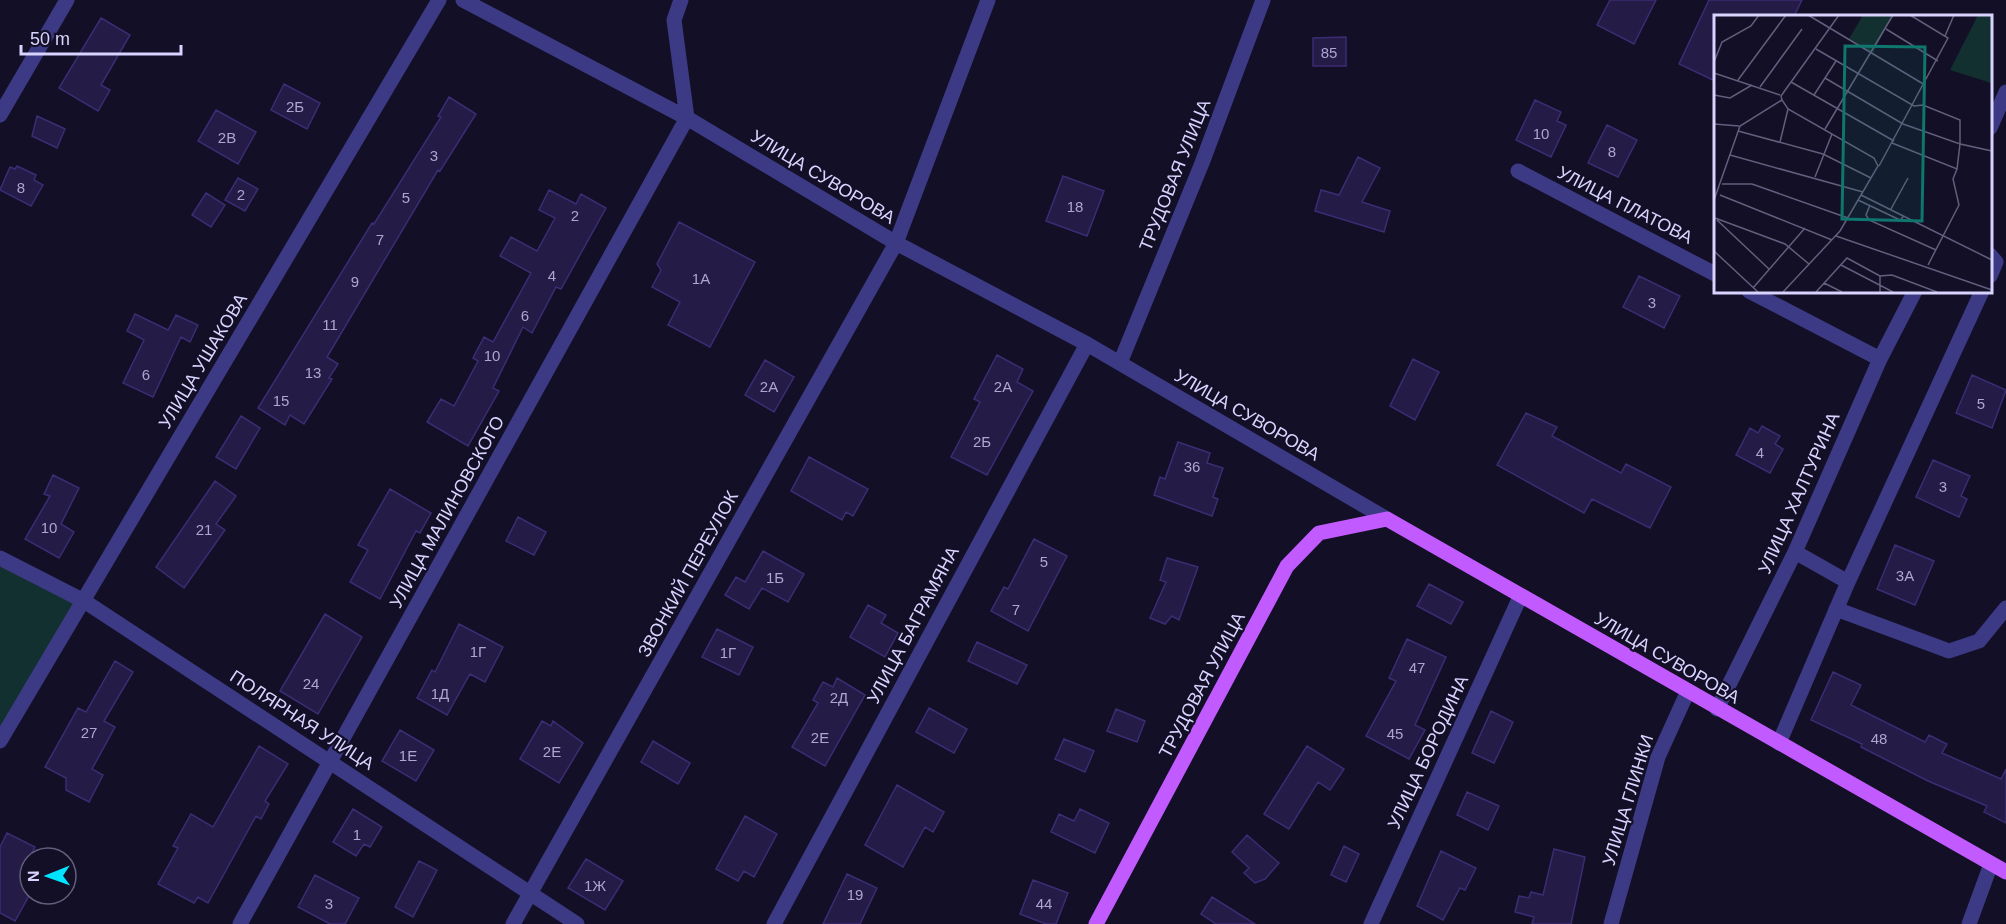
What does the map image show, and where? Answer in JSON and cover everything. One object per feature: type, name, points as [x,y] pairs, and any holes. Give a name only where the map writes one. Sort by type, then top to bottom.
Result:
[{"type":"main road","name":"УЛИЦА СУВОРОВА","points":[[1387,519],[1520,597],[2006,872]]},
{"type":"main road","name":"ТРУДОВАЯ УЛИЦА","points":[[1096,924],[1287,566],[1319,533],[1387,519]]},
{"type":"street","points":[[0,115],[67,0]]},
{"type":"street","name":"УЛИЦА УШАКОВА","points":[[0,741],[439,0]]},
{"type":"street","name":"УЛИЦА СУВОРОВА","points":[[463,0],[687,118],[896,243],[1120,363],[1387,519]]},
{"type":"street","points":[[681,0],[674,20],[687,118]]},
{"type":"street","name":"ЗВОНКИЙ ПЕРЕУЛОК","points":[[513,924],[896,243],[988,0]]},
{"type":"street","name":"ТРУДОВАЯ УЛИЦА","points":[[1120,363],[1202,164],[1263,0]]},
{"type":"street","points":[[1991,126],[2001,114],[2006,92]]},
{"type":"street","name":"УЛИЦА МАЛИНОВСКОГО","points":[[240,924],[687,118]]},
{"type":"street","name":"УЛИЦА ПЛАТОВА","points":[[1518,171],[1714,272]]},
{"type":"street","points":[[1991,257],[1996,262],[1991,272]]},
{"type":"street","points":[[1751,292],[1880,359]]},
{"type":"street","name":"УЛИЦА ХАЛТУРИНА","points":[[1717,709],[1795,552],[1880,359],[1914,292]]},
{"type":"street","points":[[1779,743],[1848,582],[1982,292]]},
{"type":"street","name":"УЛИЦА БАГРАМЯНА","points":[[774,924],[1086,344]]},
{"type":"street","points":[[1795,552],[1848,582]]},
{"type":"street","name":"ПОЛЯРНАЯ УЛИЦА","points":[[0,558],[84,601],[577,924]]},
{"type":"street","name":"УЛИЦА БОРОДИНА","points":[[1371,924],[1520,597]]},
{"type":"street","points":[[1836,609],[1949,651],[1979,641],[2006,608]]},
{"type":"street","name":"УЛИЦА ГЛИНКИ","points":[[1611,924],[1658,758],[1688,691]]},
{"type":"street","points":[[1969,924],[1991,864]]},
{"type":"green space","points":[[0,558],[84,601],[0,741]]},
{"type":"building","points":[[1610,0],[1656,0],[1634,44],[1597,25]]},
{"type":"building","points":[[1709,0],[1802,0],[1794,15],[1714,15],[1714,81],[1679,64]]},
{"type":"building","points":[[101,18],[130,35],[101,85],[110,90],[98,111],[59,88]]},
{"type":"building","points":[[1346,37],[1346,66],[1313,66],[1313,38]]},
{"type":"building","points":[[284,84],[320,103],[307,129],[271,110]]},
{"type":"building","points":[[449,97],[476,114],[440,171],[438,170],[327,357],[338,364],[329,378],[332,379],[304,424],[290,415],[285,425],[258,408],[372,223],[374,224],[441,117],[438,116]]},
{"type":"building","points":[[1535,100],[1561,112],[1557,121],[1566,125],[1551,157],[1516,140]]},
{"type":"building","points":[[216,110],[256,132],[238,164],[198,141]]},
{"type":"building","points":[[37,116],[65,129],[57,148],[32,136]]},
{"type":"building","points":[[1607,125],[1637,140],[1618,177],[1588,163]]},
{"type":"building","points":[[1358,157],[1380,168],[1362,202],[1390,211],[1384,232],[1315,211],[1321,190],[1339,195]]},
{"type":"building","points":[[17,166],[36,175],[34,180],[43,185],[31,206],[0,190],[10,167],[15,169]]},
{"type":"building","points":[[1063,176],[1104,191],[1087,236],[1046,221]]},
{"type":"building","points":[[238,178],[258,189],[245,211],[225,200]]},
{"type":"building","points":[[549,190],[576,204],[581,194],[606,208],[561,289],[556,287],[532,333],[523,327],[493,388],[499,391],[468,446],[427,422],[441,399],[454,406],[478,361],[473,358],[484,337],[493,342],[531,273],[500,256],[511,237],[537,251],[555,218],[539,210]]},
{"type":"building","points":[[206,193],[225,205],[211,227],[192,215]]},
{"type":"building","points":[[679,222],[755,262],[710,347],[668,325],[680,302],[652,287],[661,270],[657,264]]},
{"type":"building","points":[[1639,276],[1680,296],[1664,328],[1623,307]]},
{"type":"building","points":[[135,314],[168,330],[176,315],[198,325],[190,342],[181,337],[153,397],[123,383],[144,340],[127,331]]},
{"type":"building","points":[[997,355],[1023,369],[1017,382],[1033,391],[987,475],[951,457],[980,402],[974,399]]},
{"type":"building","points":[[1413,359],[1439,372],[1415,420],[1390,406]]},
{"type":"building","points":[[765,360],[794,377],[774,412],[745,395]]},
{"type":"building","points":[[1972,375],[2006,390],[1992,428],[1956,413]]},
{"type":"building","points":[[1526,413],[1557,427],[1552,436],[1621,473],[1626,464],[1671,487],[1650,528],[1592,499],[1584,513],[1497,465]]},
{"type":"building","points":[[241,416],[260,428],[236,469],[216,457]]},
{"type":"building","points":[[1762,426],[1780,436],[1775,444],[1783,449],[1770,473],[1736,455],[1750,428],[1758,433]]},
{"type":"building","points":[[1178,442],[1210,453],[1207,463],[1223,468],[1213,497],[1218,499],[1212,516],[1154,495],[1160,477],[1165,479]]},
{"type":"building","points":[[809,457],[868,489],[853,516],[846,512],[842,520],[791,491]]},
{"type":"building","points":[[1933,460],[1970,476],[1961,496],[1967,499],[1959,517],[1916,497]]},
{"type":"building","points":[[53,475],[79,488],[61,524],[74,532],[59,558],[25,539],[50,496],[44,494]]},
{"type":"building","points":[[215,481],[236,496],[216,524],[225,530],[184,588],[156,567]]},
{"type":"building","points":[[390,489],[431,513],[420,533],[416,531],[380,599],[350,582],[368,550],[358,545]]},
{"type":"building","points":[[518,517],[546,532],[534,555],[506,541]]},
{"type":"building","points":[[1034,539],[1067,556],[1028,631],[991,611],[1004,587],[1008,589]]},
{"type":"building","points":[[1895,545],[1934,561],[1915,605],[1877,589]]},
{"type":"building","points":[[763,551],[804,574],[788,602],[762,588],[749,609],[725,595],[736,577],[745,582]]},
{"type":"building","points":[[1167,558],[1198,567],[1179,620],[1172,616],[1165,624],[1150,618],[1166,582],[1160,580]]},
{"type":"building","points":[[1429,584],[1463,602],[1451,624],[1417,606]]},
{"type":"building","points":[[868,605],[886,615],[881,623],[898,633],[885,657],[850,637]]},
{"type":"building","points":[[325,614],[362,637],[318,714],[280,691]]},
{"type":"building","points":[[459,624],[503,647],[485,682],[470,674],[447,715],[417,698],[432,670],[435,672]]},
{"type":"building","points":[[717,629],[753,647],[739,675],[702,657]]},
{"type":"building","points":[[1407,639],[1446,657],[1415,725],[1425,730],[1409,759],[1366,736],[1396,681],[1389,678]]},
{"type":"building","points":[[977,642],[1027,665],[1017,684],[968,661]]},
{"type":"building","points":[[115,661],[133,672],[104,721],[115,727],[92,769],[103,775],[89,802],[66,790],[66,778],[45,767],[78,708],[86,712]]},
{"type":"building","points":[[1833,672],[1861,685],[1851,705],[1925,742],[1929,735],[1947,744],[1942,753],[2001,779],[2006,769],[2006,823],[1984,812],[1987,806],[1928,781],[1861,747],[1862,744],[1811,720]]},
{"type":"building","points":[[837,678],[865,695],[825,766],[792,747],[818,703],[813,700],[823,682],[833,687]]},
{"type":"building","points":[[929,708],[967,729],[954,753],[916,732]]},
{"type":"building","points":[[1116,709],[1145,721],[1137,742],[1107,731]]},
{"type":"building","points":[[1491,711],[1513,722],[1494,763],[1472,753]]},
{"type":"building","points":[[542,721],[551,726],[553,721],[583,743],[559,783],[520,759]]},
{"type":"building","points":[[400,730],[434,750],[416,781],[382,761]]},
{"type":"building","points":[[1064,739],[1094,751],[1085,772],[1055,759]]},
{"type":"building","points":[[653,741],[690,763],[678,784],[641,762]]},
{"type":"building","points":[[259,746],[288,764],[265,801],[269,804],[261,819],[256,816],[208,903],[198,897],[194,903],[158,884],[178,848],[173,846],[191,814],[213,827]]},
{"type":"building","points":[[1307,746],[1344,769],[1330,790],[1318,782],[1289,829],[1264,814]]},
{"type":"building","points":[[897,785],[944,812],[933,832],[925,827],[903,867],[865,845]]},
{"type":"building","points":[[1467,792],[1499,806],[1488,830],[1457,815]]},
{"type":"building","points":[[353,809],[382,827],[370,847],[364,844],[356,856],[333,842]]},
{"type":"building","points":[[1080,809],[1109,823],[1095,853],[1051,832],[1059,814],[1074,821]]},
{"type":"building","points":[[745,816],[777,834],[754,877],[744,871],[738,881],[716,869]]},
{"type":"building","points":[[7,833],[33,846],[18,846],[18,906],[23,906],[15,921],[0,913],[0,847]]},
{"type":"building","points":[[1247,835],[1279,863],[1265,879],[1255,883],[1244,873],[1249,868],[1232,852]]},
{"type":"building","points":[[1344,846],[1359,854],[1346,882],[1331,875]]},
{"type":"building","points":[[1554,849],[1585,857],[1571,924],[1532,924],[1534,917],[1515,912],[1519,896],[1529,898],[1531,892],[1543,895]]},
{"type":"building","points":[[1441,851],[1476,868],[1465,890],[1460,888],[1443,920],[1417,906]]},
{"type":"building","points":[[586,859],[623,881],[605,910],[568,888]]},
{"type":"building","points":[[419,861],[437,870],[413,917],[395,907]]},
{"type":"building","points":[[847,874],[877,888],[860,924],[823,924]]},
{"type":"building","points":[[315,875],[359,898],[345,924],[330,924],[298,907]]},
{"type":"building","points":[[1033,880],[1068,893],[1056,924],[1046,924],[1020,914]]},
{"type":"building","points":[[1212,897],[1255,924],[1216,924],[1201,914]]}]
